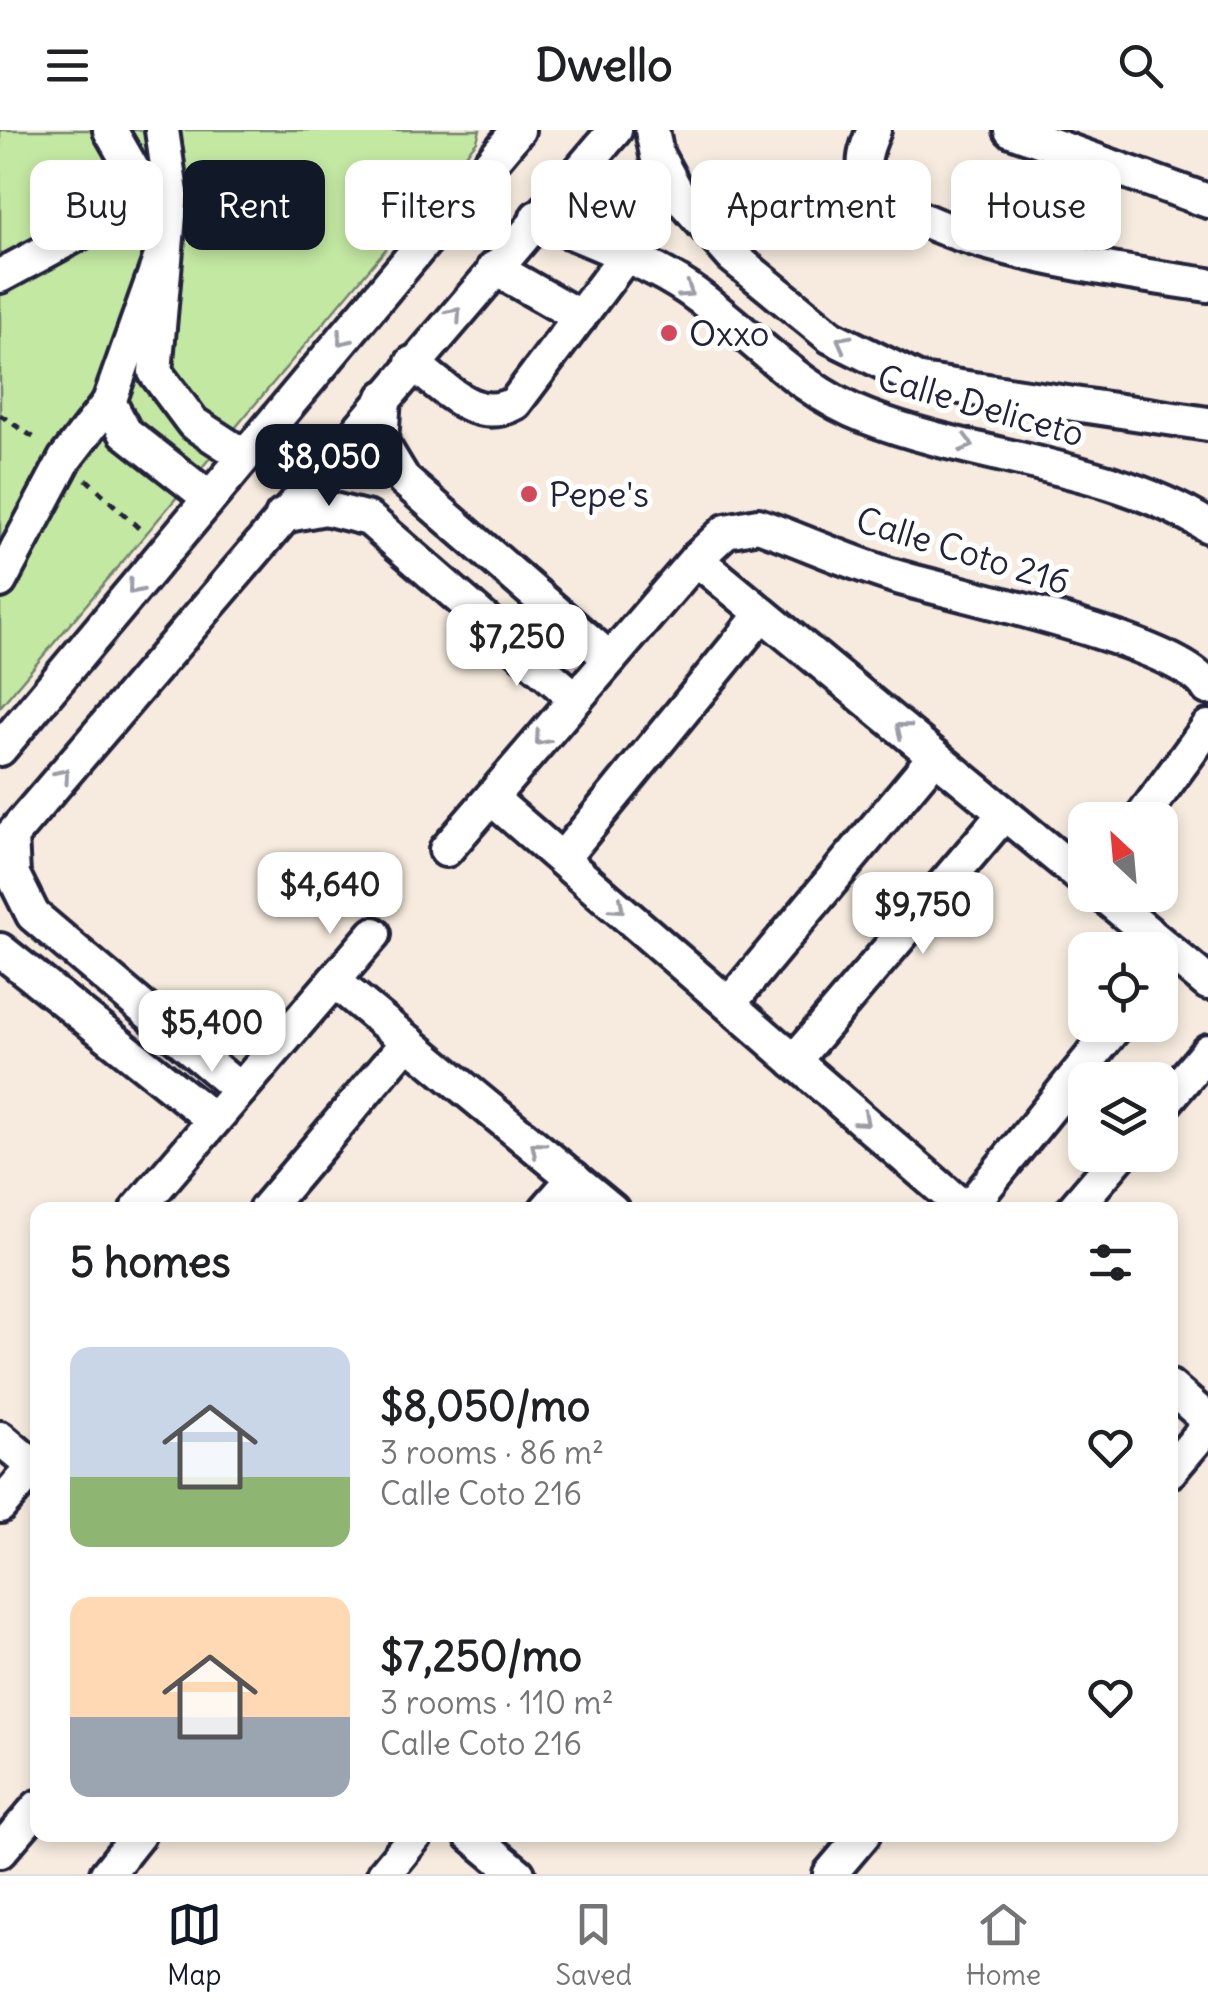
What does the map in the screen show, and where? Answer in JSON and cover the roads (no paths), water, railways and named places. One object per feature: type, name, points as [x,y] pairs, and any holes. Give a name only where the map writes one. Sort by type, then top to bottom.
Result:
[{"type":"street","points":[[110,130],[133,160]]},
{"type":"street","points":[[161,160],[162,130]]},
{"type":"street","points":[[0,750],[518,130]]},
{"type":"street","points":[[588,160],[615,130]]},
{"type":"street","name":"Calle Deliceto","points":[[652,130],[658,154],[678,196],[732,256],[832,337],[920,380],[1208,424]]},
{"type":"street","points":[[874,130],[864,156],[868,179],[890,202],[962,236],[1124,273],[1208,285]]},
{"type":"street","points":[[1011,130],[1208,200]]},
{"type":"street","points":[[240,1090],[34,914],[13,875],[6,843],[531,224]]},
{"type":"street","points":[[163,225],[165,245],[155,372],[193,423],[244,456]]},
{"type":"street","points":[[0,581],[65,460],[109,402],[165,245]]},
{"type":"street","points":[[0,276],[52,250]]},
{"type":"street","name":"Calle Deliceto","points":[[607,250],[687,288],[784,369],[866,417],[1068,472],[1188,513],[1208,526]]},
{"type":"street","points":[[412,363],[479,412],[498,412],[515,403],[624,258]]},
{"type":"street","points":[[494,268],[580,318]]},
{"type":"street","points":[[109,402],[140,385],[164,388]]},
{"type":"street","points":[[384,398],[381,442],[404,480],[610,659]]},
{"type":"street","points":[[109,402],[126,432],[209,498]]},
{"type":"street","points":[[282,516],[325,508],[369,518],[576,698]]},
{"type":"street","name":"Calle Coto 216","points":[[446,850],[696,559],[726,530],[758,524],[891,575],[1070,623],[1186,668],[1208,688]]},
{"type":"street","points":[[696,559],[1068,866]]},
{"type":"street","points":[[562,859],[762,614]]},
{"type":"street","points":[[1153,802],[1208,727]]},
{"type":"street","points":[[729,1004],[935,756]]},
{"type":"street","points":[[491,798],[957,1202]]},
{"type":"street","points":[[794,1061],[1004,814]]},
{"type":"street","points":[[1119,912],[1137,932]]},
{"type":"street","points":[[144,1202],[374,934]]},
{"type":"street","points":[[0,950],[214,1120]]},
{"type":"street","points":[[1178,969],[1208,983]]},
{"type":"street","points":[[334,980],[602,1202]]},
{"type":"street","points":[[272,1202],[408,1041]]},
{"type":"street","points":[[973,1202],[1104,1042]]},
{"type":"street","points":[[1178,1087],[1208,1052]]},
{"type":"street","points":[[1080,1202],[1105,1172]]},
{"type":"street","points":[[553,1202],[574,1178]]},
{"type":"street","points":[[1178,1395],[1208,1423],[1178,1461]]},
{"type":"street","points":[[0,1438],[30,1463]]},
{"type":"street","points":[[0,1506],[30,1474]]},
{"type":"street","points":[[0,1851],[30,1816]]},
{"type":"street","points":[[107,1874],[132,1842]]},
{"type":"street","points":[[384,1874],[410,1842]]},
{"type":"street","points":[[479,1842],[511,1872]]},
{"type":"place","name":"Oxxo","points":[[669,333]]},
{"type":"place","name":"Pepe's","points":[[529,494]]}]
